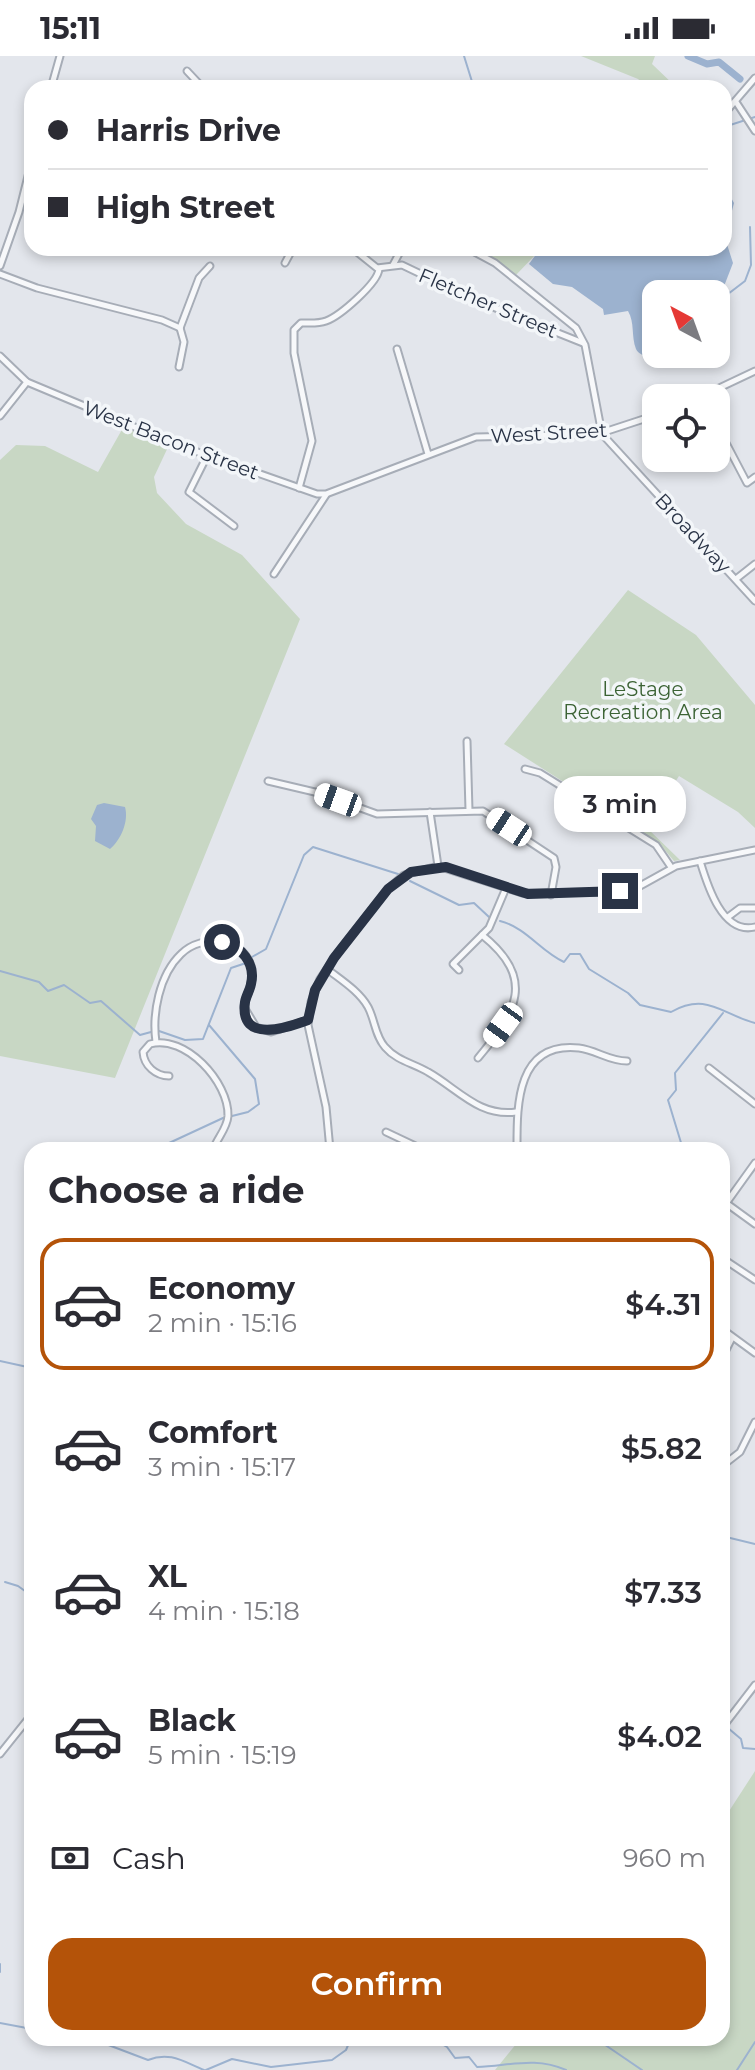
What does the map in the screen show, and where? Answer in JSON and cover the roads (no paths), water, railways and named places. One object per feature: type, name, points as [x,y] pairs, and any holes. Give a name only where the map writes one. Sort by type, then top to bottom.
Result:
[{"type":"street","points":[[53,80],[60,56]]},
{"type":"street","points":[[187,71],[195,80]]},
{"type":"street","points":[[732,106],[751,83]]},
{"type":"street","points":[[736,102],[755,131]]},
{"type":"street","points":[[0,266],[24,192]]},
{"type":"street","points":[[285,263],[289,256]]},
{"type":"street","points":[[299,488],[312,441],[293,348],[293,334],[297,325],[335,317],[377,279],[379,269],[362,256]]},
{"type":"street","points":[[392,267],[398,256]]},
{"type":"street","points":[[482,256],[576,328],[584,344],[602,434]]},
{"type":"street","name":"Fletcher Street","points":[[379,269],[402,265],[473,299],[584,344]]},
{"type":"street","points":[[179,367],[184,342],[180,328],[199,278],[210,266]]},
{"type":"street","points":[[0,274],[50,291],[162,320],[180,328]]},
{"type":"street","points":[[397,349],[428,454]]},
{"type":"street","name":"West Bacon Street","points":[[0,356],[27,382],[207,456],[299,488],[326,494]]},
{"type":"street","points":[[729,384],[755,371]]},
{"type":"street","points":[[0,416],[27,382]]},
{"type":"street","name":"West Street","points":[[326,494],[483,436],[602,434],[642,420]]},
{"type":"street","name":"Broadway","points":[[602,434],[755,601]]},
{"type":"street","points":[[730,451],[747,483],[755,477]]},
{"type":"street","points":[[207,456],[190,483],[189,492],[234,526]]},
{"type":"street","points":[[274,574],[326,494]]},
{"type":"street","points":[[736,579],[755,564]]},
{"type":"street","points":[[467,741],[469,810]]},
{"type":"street","points":[[525,769],[536,770],[656,845],[671,867]]},
{"type":"street","points":[[268,781],[314,791],[372,813],[469,810],[487,813],[550,854],[556,867],[551,895]]},
{"type":"street","points":[[430,812],[438,866]]},
{"type":"street","points":[[329,1142],[326,1107],[308,1020],[313,996],[327,969],[393,884],[411,872],[438,866],[506,888],[551,895],[627,890],[671,867],[755,850]]},
{"type":"street","points":[[700,861],[713,900],[728,917],[743,927],[755,927]]},
{"type":"street","points":[[459,970],[453,964],[495,919],[506,888]]},
{"type":"street","points":[[728,917],[740,908],[755,908]]},
{"type":"street","points":[[478,1058],[509,1017],[517,991],[508,960],[482,935]]},
{"type":"street","points":[[156,1042],[154,1014],[171,968],[185,950],[205,941],[233,945],[248,960],[252,981],[244,1007],[256,1027],[271,1032],[308,1020]]},
{"type":"street","points":[[327,969],[360,996],[368,1007],[379,1039],[390,1053],[425,1070],[472,1103],[496,1112],[516,1112]]},
{"type":"street","points":[[169,1076],[156,1073],[144,1059],[145,1049],[156,1042],[176,1044],[191,1052],[222,1093],[227,1119],[217,1142]]},
{"type":"street","points":[[517,1142],[519,1087],[526,1073],[549,1054],[564,1048],[581,1048],[614,1061],[627,1061]]},
{"type":"street","points":[[709,1068],[755,1104]]},
{"type":"street","points":[[386,1132],[407,1142]]},
{"type":"street","points":[[730,1198],[754,1168]]},
{"type":"street","points":[[730,1209],[755,1224]]},
{"type":"street","points":[[730,1263],[755,1280]]},
{"type":"street","points":[[730,1341],[732,1337],[755,1353]]},
{"type":"street","points":[[730,1460],[740,1452],[755,1422]]},
{"type":"street","points":[[730,1718],[755,1685]]},
{"type":"street","points":[[0,1754],[24,1724]]},
{"type":"water","points":[[535,256],[731,256],[733,263],[726,280],[642,280],[642,354],[636,349],[628,311],[604,315],[603,309],[572,287],[553,284],[529,264]]},
{"type":"water","points":[[104,803],[125,807],[126,812],[123,830],[110,849],[95,841],[96,826],[91,819],[97,805]]},
{"type":"waterway","points":[[464,56],[472,80]]},
{"type":"waterway","points":[[688,56],[707,64],[719,62],[740,79]]},
{"type":"waterway","points":[[732,124],[755,117]]},
{"type":"waterway","points":[[730,292],[745,281],[751,265],[750,227]]},
{"type":"waterway","points":[[252,957],[266,949],[304,855],[313,847],[398,874]]},
{"type":"waterway","points":[[410,881],[459,905],[474,903],[489,917]]},
{"type":"waterway","points":[[500,921],[518,929],[564,962],[570,954],[580,954],[589,969],[628,993],[640,1005],[671,1012],[684,1006],[704,1004],[755,1023]]},
{"type":"waterway","points":[[159,1031],[185,1040],[203,1039],[231,968],[246,963]]},
{"type":"waterway","points":[[0,971],[39,982],[48,991],[64,985],[90,1003],[101,1001],[140,1035],[151,1032]]},
{"type":"waterway","points":[[681,1142],[668,1100],[676,1090],[675,1073],[723,1013]]},
{"type":"waterway","points":[[209,1025],[255,1079],[259,1104],[248,1112],[232,1116]]},
{"type":"waterway","points":[[171,1142],[223,1118]]},
{"type":"waterway","points":[[0,1361],[24,1366]]},
{"type":"waterway","points":[[730,1538],[755,1544]]},
{"type":"waterway","points":[[5,1582],[24,1590]]},
{"type":"waterway","points":[[730,1730],[741,1739],[743,1748],[755,1749]]},
{"type":"waterway","points":[[0,1964],[0,1972]]},
{"type":"waterway","points":[[0,2023],[24,2028]]},
{"type":"waterway","points":[[737,2070],[755,2042]]},
{"type":"waterway","points":[[111,2046],[148,2060],[170,2057],[204,2070]]},
{"type":"waterway","points":[[206,2070],[232,2059],[271,2067],[332,2060],[348,2046]]},
{"type":"waterway","points":[[445,2046],[455,2058],[469,2057],[477,2067],[544,2063],[566,2070]]},
{"type":"waterway","points":[[607,2046],[642,2070]]},
{"type":"park label","name":"LeStage Recreation Area","points":[[643,700]]}]
